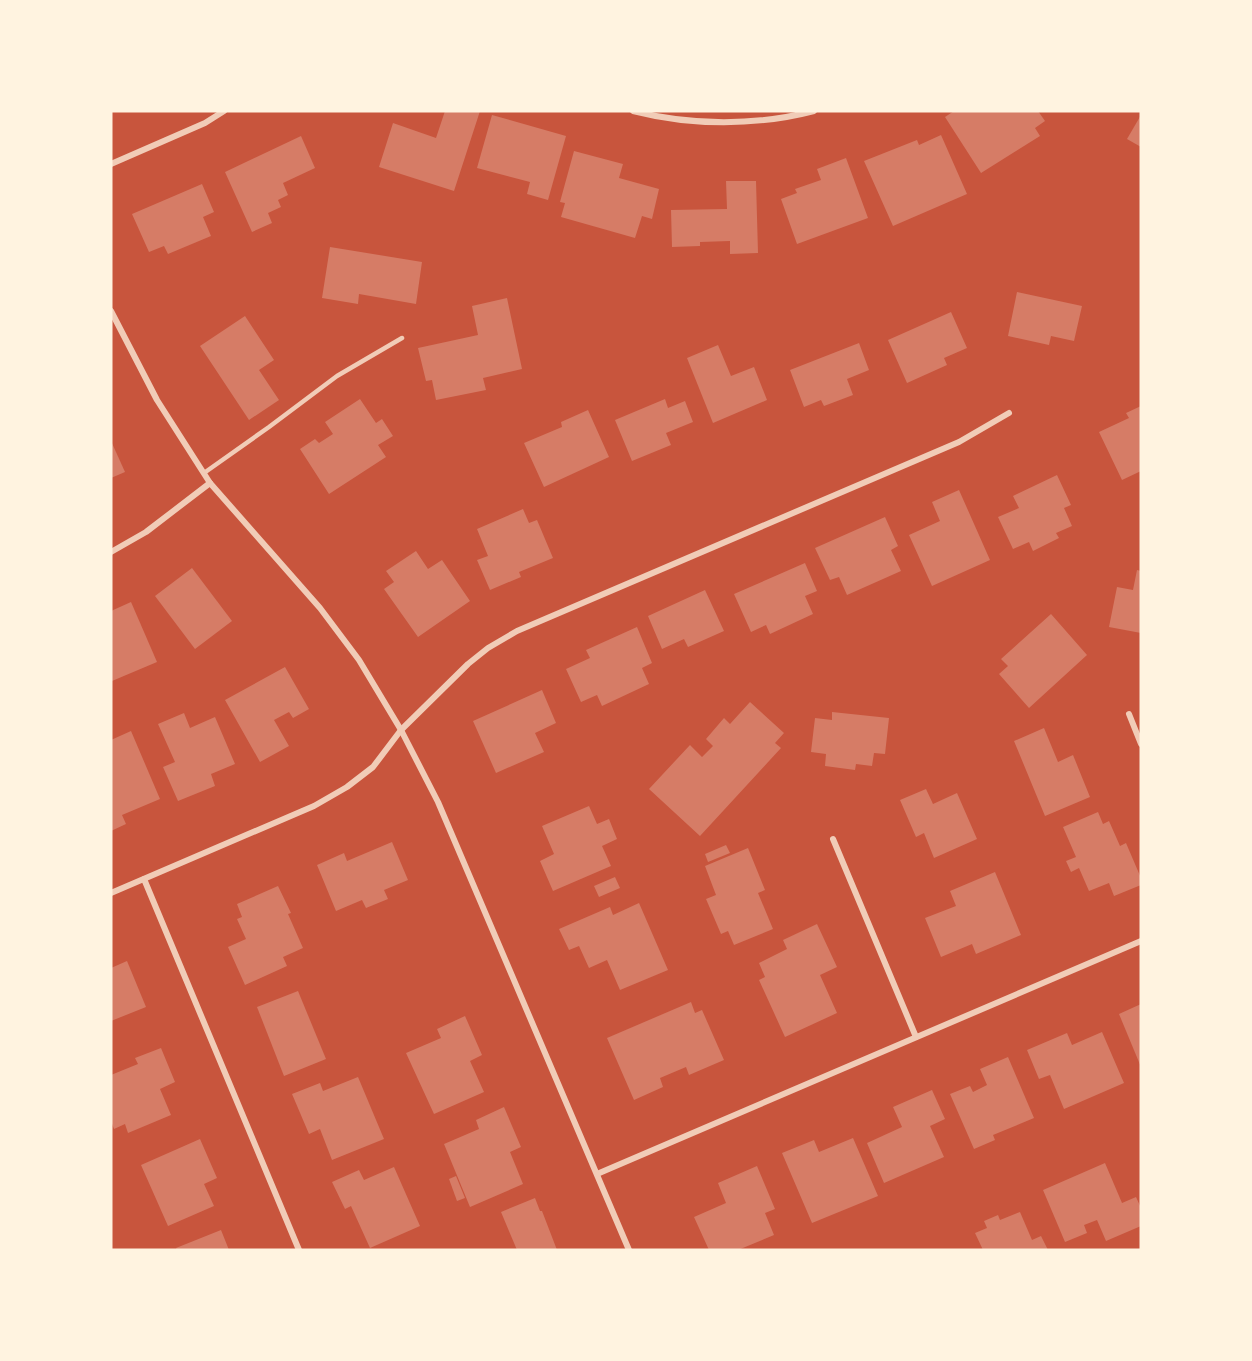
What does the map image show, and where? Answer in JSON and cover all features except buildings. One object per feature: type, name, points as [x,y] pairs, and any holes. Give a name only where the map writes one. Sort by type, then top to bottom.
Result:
[{"type":"street","points":[[111,164],[205,123],[224,111]]},
{"type":"street","points":[[633,111],[690,120],[748,122],[814,111]]},
{"type":"street","points":[[111,311],[157,400],[210,483],[320,608],[359,660],[401,730],[438,802],[629,1250]]},
{"type":"street","points":[[111,893],[314,806],[347,787],[374,767],[401,730],[468,664],[488,648],[517,631],[959,442],[1009,413]]},
{"type":"street","points":[[111,552],[146,532],[210,483]]},
{"type":"street","points":[[1129,714],[1141,744]]},
{"type":"street","points":[[833,839],[916,1037]]},
{"type":"street","points":[[144,879],[299,1250]]},
{"type":"street","points":[[597,1174],[1141,941]]},
{"type":"lane","points":[[204,473],[269,428],[337,376],[402,338]]}]
